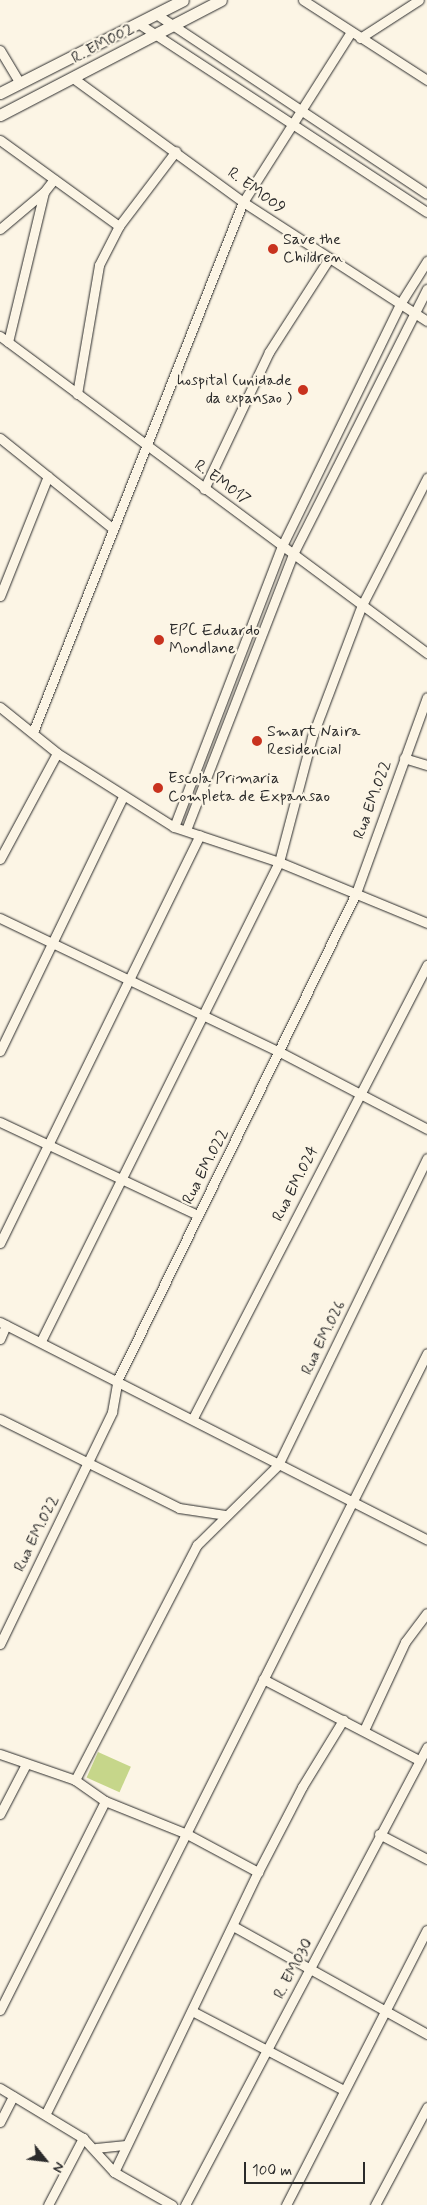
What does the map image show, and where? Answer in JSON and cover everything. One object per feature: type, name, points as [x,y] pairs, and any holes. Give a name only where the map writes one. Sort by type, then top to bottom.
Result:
[{"type":"street","points":[[0,93],[183,0]]},
{"type":"street","name":"R. EM002","points":[[0,115],[221,0]]},
{"type":"street","points":[[303,0],[427,80]]},
{"type":"street","points":[[360,38],[419,0]]},
{"type":"street","points":[[156,14],[172,27],[427,194]]},
{"type":"street","points":[[138,22],[154,35],[293,123],[427,212]]},
{"type":"street","points":[[33,732],[144,445],[243,202],[351,32]]},
{"type":"street","points":[[0,50],[19,82]]},
{"type":"street","name":"R. EM009","points":[[73,78],[176,151],[243,202],[328,260],[427,321]]},
{"type":"street","points":[[0,140],[119,226]]},
{"type":"street","points":[[78,394],[99,264],[119,226],[176,151]]},
{"type":"street","points":[[0,228],[44,192],[54,179]]},
{"type":"street","points":[[4,339],[44,192]]},
{"type":"street","points":[[204,489],[269,352],[328,260]]},
{"type":"street","points":[[174,827],[282,546],[400,304],[427,261]]},
{"type":"street","points":[[186,830],[293,554],[411,312],[427,289]]},
{"type":"street","name":"R. EM017","points":[[4,339],[144,445],[427,653]]},
{"type":"street","points":[[0,438],[113,529]]},
{"type":"street","points":[[0,596],[48,476]]},
{"type":"street","points":[[41,1342],[279,862],[312,737],[362,605],[427,478]]},
{"type":"street","name":"Rua EM.022","points":[[1,1640],[112,1412],[118,1379],[280,1052],[356,893],[427,697]]},
{"type":"street","points":[[0,707],[57,753],[123,797],[174,827],[279,862],[427,923]]},
{"type":"street","points":[[0,859],[57,753]]},
{"type":"street","points":[[404,758],[427,765]]},
{"type":"street","points":[[0,1052],[50,944],[123,797]]},
{"type":"street","points":[[0,1243],[127,980],[200,835]]},
{"type":"street","points":[[0,918],[50,944],[280,1052],[427,1129]]},
{"type":"street","name":"Rua EM.024","points":[[192,1418],[427,965]]},
{"type":"street","points":[[0,1122],[198,1215]]},
{"type":"street","name":"Rua EM.026","points":[[75,1780],[197,1545],[278,1464],[427,1158]]},
{"type":"street","points":[[0,1339],[3,1324],[118,1379],[427,1540]]},
{"type":"street","points":[[46,2113],[187,1834],[351,1500],[427,1353]]},
{"type":"street","points":[[0,1419],[87,1464],[179,1508],[226,1515]]},
{"type":"street","points":[[364,1730],[405,1642],[427,1613]]},
{"type":"street","points":[[263,1679],[418,1759]]},
{"type":"street","points":[[114,2172],[258,1872],[302,1787],[343,1720]]},
{"type":"street","name":"R. EM030","points":[[185,2205],[313,1969],[379,1834],[418,1759],[427,1747]]},
{"type":"street","points":[[0,1754],[75,1780],[105,1801],[187,1834],[258,1872]]},
{"type":"street","points":[[0,1814],[26,1764]]},
{"type":"street","points":[[0,2010],[105,1801]]},
{"type":"street","points":[[379,1834],[427,1859]]},
{"type":"street","points":[[233,1926],[427,2034]]},
{"type":"street","points":[[286,2205],[315,2155],[344,2090],[427,1930]]},
{"type":"street","points":[[192,2011],[270,2048],[344,2090]]},
{"type":"street","points":[[0,2088],[46,2113],[83,2138],[96,2148],[114,2172],[172,2205]]},
{"type":"street","points":[[0,2122],[13,2096]]},
{"type":"street","points":[[375,2205],[427,2107]]},
{"type":"street","points":[[48,2205],[83,2138]]},
{"type":"street","points":[[96,2148],[126,2145]]},
{"type":"green space","points":[[98,1752],[131,1767],[119,1792],[87,1778]]},
{"type":"place","name":"Save the Children","points":[[273,249]]},
{"type":"place","name":"hospital (unidade da expansao )","points":[[303,390]]},
{"type":"place","name":"EPC Eduardo Mondlane","points":[[159,640]]},
{"type":"place","name":"Smart Naira Residencial","points":[[257,741]]},
{"type":"place","name":"Escola Primaria Completa de Expansao","points":[[158,788]]}]
